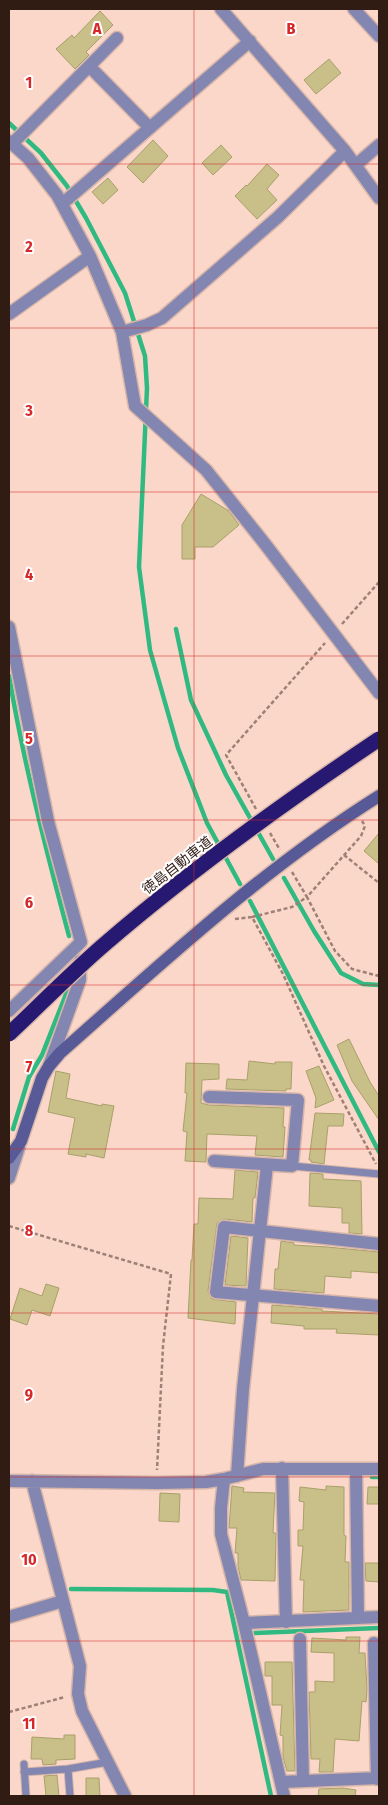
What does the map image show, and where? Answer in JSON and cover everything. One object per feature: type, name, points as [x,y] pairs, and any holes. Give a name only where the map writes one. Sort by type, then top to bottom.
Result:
[{"type":"highway","name":"徳島自動車道","points":[[9,1034],[105,944],[187,877],[293,797],[379,739]]},
{"type":"street","points":[[221,9],[345,150],[379,198]]},
{"type":"street","points":[[354,9],[379,36]]},
{"type":"street","points":[[117,38],[10,142],[28,158],[57,194],[90,256],[126,331],[135,406],[206,470],[379,693]]},
{"type":"street","points":[[62,204],[250,42]]},
{"type":"street","points":[[89,66],[150,128]]},
{"type":"street","points":[[356,165],[379,146]]},
{"type":"street","points":[[126,331],[162,318],[278,217],[345,150]]},
{"type":"street","points":[[9,314],[90,256]]},
{"type":"street","points":[[9,627],[48,821],[81,942],[80,980],[49,1066]]},
{"type":"street","points":[[9,1178],[42,1078],[60,1052],[208,922],[286,860],[379,796]]},
{"type":"street","points":[[9,1011],[81,942]]},
{"type":"street","points":[[209,1097],[298,1100],[292,1166],[214,1161]]},
{"type":"street","points":[[9,1158],[21,1141]]},
{"type":"street","points":[[267,1165],[243,1389],[230,1478],[221,1508],[221,1534],[244,1623],[284,1796]]},
{"type":"street","points":[[379,1244],[224,1227],[216,1292],[379,1306]]},
{"type":"street","points":[[282,1468],[286,1622]]},
{"type":"street","points":[[9,1481],[206,1482],[264,1469],[379,1469]]},
{"type":"street","points":[[356,1469],[358,1618]]},
{"type":"street","points":[[32,1481],[80,1666],[78,1694],[82,1711],[125,1796]]},
{"type":"street","points":[[9,1617],[62,1601]]},
{"type":"street","points":[[244,1623],[379,1617]]},
{"type":"street","points":[[300,1639],[303,1781]]},
{"type":"street","points":[[281,1782],[378,1778],[374,1643]]},
{"type":"lane","points":[[292,1166],[379,1174]]},
{"type":"lane","points":[[24,1772],[68,1769],[108,1762]]},
{"type":"lane","points":[[24,1764],[26,1796]]},
{"type":"lane","points":[[68,1769],[70,1796]]},
{"type":"path","points":[[333,634],[379,582]]},
{"type":"path","points":[[344,854],[379,883]]},
{"type":"path","points":[[234,919],[292,907],[307,897],[335,951],[352,970],[379,976]]},
{"type":"path","points":[[253,916],[283,974],[324,1066],[379,1170]]},
{"type":"path","points":[[9,1226],[171,1274],[163,1346],[157,1483]]},
{"type":"path","points":[[9,1712],[78,1694]]},
{"type":"building","points":[[100,11],[113,25],[86,52],[89,55],[75,69],[56,49],[72,35],[74,38]]},
{"type":"building","points":[[329,59],[341,73],[316,94],[304,80]]},
{"type":"building","points":[[153,140],[168,156],[143,183],[127,167]]},
{"type":"building","points":[[221,145],[232,157],[213,175],[202,163]]},
{"type":"building","points":[[267,164],[279,175],[267,189],[277,200],[257,219],[235,196]]},
{"type":"building","points":[[108,178],[118,190],[103,204],[92,192]]},
{"type":"building","points":[[201,494],[229,511],[239,525],[213,547],[195,547],[195,559],[182,559],[182,525]]},
{"type":"building","points":[[379,833],[379,864],[364,851]]},
{"type":"building","points":[[349,1039],[379,1096],[379,1120],[352,1081],[337,1045]]},
{"type":"building","points":[[249,1061],[275,1064],[275,1062],[292,1062],[291,1089],[286,1089],[286,1091],[226,1089],[227,1079],[247,1080]]},
{"type":"building","points":[[186,1063],[219,1064],[219,1079],[202,1080],[201,1103],[209,1105],[284,1108],[283,1157],[255,1155],[257,1136],[207,1134],[206,1162],[185,1161],[187,1132],[183,1131],[187,1093],[185,1093]]},
{"type":"building","points":[[319,1066],[334,1100],[315,1108],[316,1098],[306,1071]]},
{"type":"building","points":[[56,1071],[70,1074],[66,1098],[102,1106],[102,1104],[114,1106],[104,1158],[86,1154],[86,1157],[68,1154],[75,1118],[48,1112]]},
{"type":"building","points":[[315,1113],[344,1114],[343,1126],[328,1126],[324,1164],[309,1160]]},
{"type":"building","points":[[235,1170],[258,1172],[255,1198],[253,1198],[252,1222],[225,1219],[217,1223],[208,1291],[212,1299],[236,1302],[235,1324],[188,1318],[194,1224],[198,1224],[199,1198],[233,1199]]},
{"type":"building","points":[[310,1173],[323,1174],[323,1179],[361,1181],[362,1234],[349,1233],[349,1223],[342,1223],[342,1208],[309,1206]]},
{"type":"building","points":[[231,1236],[248,1238],[246,1286],[225,1285]]},
{"type":"building","points":[[281,1241],[294,1243],[294,1245],[379,1252],[379,1273],[351,1271],[351,1278],[325,1276],[324,1293],[274,1289],[275,1269],[278,1269]]},
{"type":"building","points":[[46,1284],[59,1288],[50,1316],[32,1310],[27,1325],[10,1319],[20,1288],[42,1296]]},
{"type":"building","points":[[272,1305],[322,1309],[322,1311],[379,1314],[379,1335],[336,1333],[337,1329],[304,1329],[304,1326],[271,1323]]},
{"type":"building","points":[[232,1486],[244,1488],[243,1492],[275,1493],[273,1533],[276,1533],[275,1581],[241,1580],[238,1553],[235,1553],[237,1528],[229,1528]]},
{"type":"building","points":[[326,1486],[344,1487],[345,1562],[349,1562],[349,1610],[303,1612],[304,1580],[300,1580],[303,1546],[298,1546],[298,1530],[303,1530],[304,1502],[299,1501],[300,1487],[326,1490]]},
{"type":"building","points":[[368,1487],[379,1487],[379,1504],[367,1504]]},
{"type":"building","points":[[160,1493],[180,1494],[179,1522],[159,1521]]},
{"type":"building","points":[[365,1563],[379,1563],[379,1582],[366,1581]]},
{"type":"building","points":[[346,1637],[360,1637],[359,1653],[365,1653],[367,1689],[366,1702],[362,1701],[359,1741],[335,1739],[333,1772],[319,1772],[320,1759],[311,1759],[309,1692],[315,1692],[315,1681],[334,1682],[334,1653],[311,1652],[312,1638],[346,1640]]},
{"type":"building","points":[[265,1662],[292,1662],[295,1771],[287,1771],[283,1757],[283,1736],[280,1735],[282,1705],[272,1705],[272,1676],[265,1676]]},
{"type":"building","points":[[64,1735],[75,1735],[75,1759],[56,1760],[56,1764],[43,1765],[42,1759],[31,1759],[32,1737],[64,1739]]},
{"type":"building","points":[[57,1775],[59,1796],[46,1796],[44,1776]]},
{"type":"building","points":[[86,1778],[99,1778],[100,1796],[86,1796]]},
{"type":"building","points":[[343,1788],[356,1790],[355,1796],[318,1796],[319,1789]]},
{"type":"waterway","points":[[9,123],[41,153],[67,186],[86,218],[125,293],[145,356],[147,388],[139,567],[150,650],[178,748],[207,823],[240,884]]},
{"type":"waterway","points":[[176,629],[191,700],[226,775],[273,859]]},
{"type":"waterway","points":[[9,676],[21,742],[69,936]]},
{"type":"waterway","points":[[284,878],[314,931],[341,973],[363,984],[379,985]]},
{"type":"waterway","points":[[250,901],[379,1152]]},
{"type":"waterway","points":[[13,1129],[29,1077],[42,1055],[70,984]]},
{"type":"waterway","points":[[372,1477],[379,1477]]},
{"type":"waterway","points":[[71,1589],[213,1590],[227,1592],[271,1796]]},
{"type":"waterway","points":[[255,1633],[379,1628]]}]
